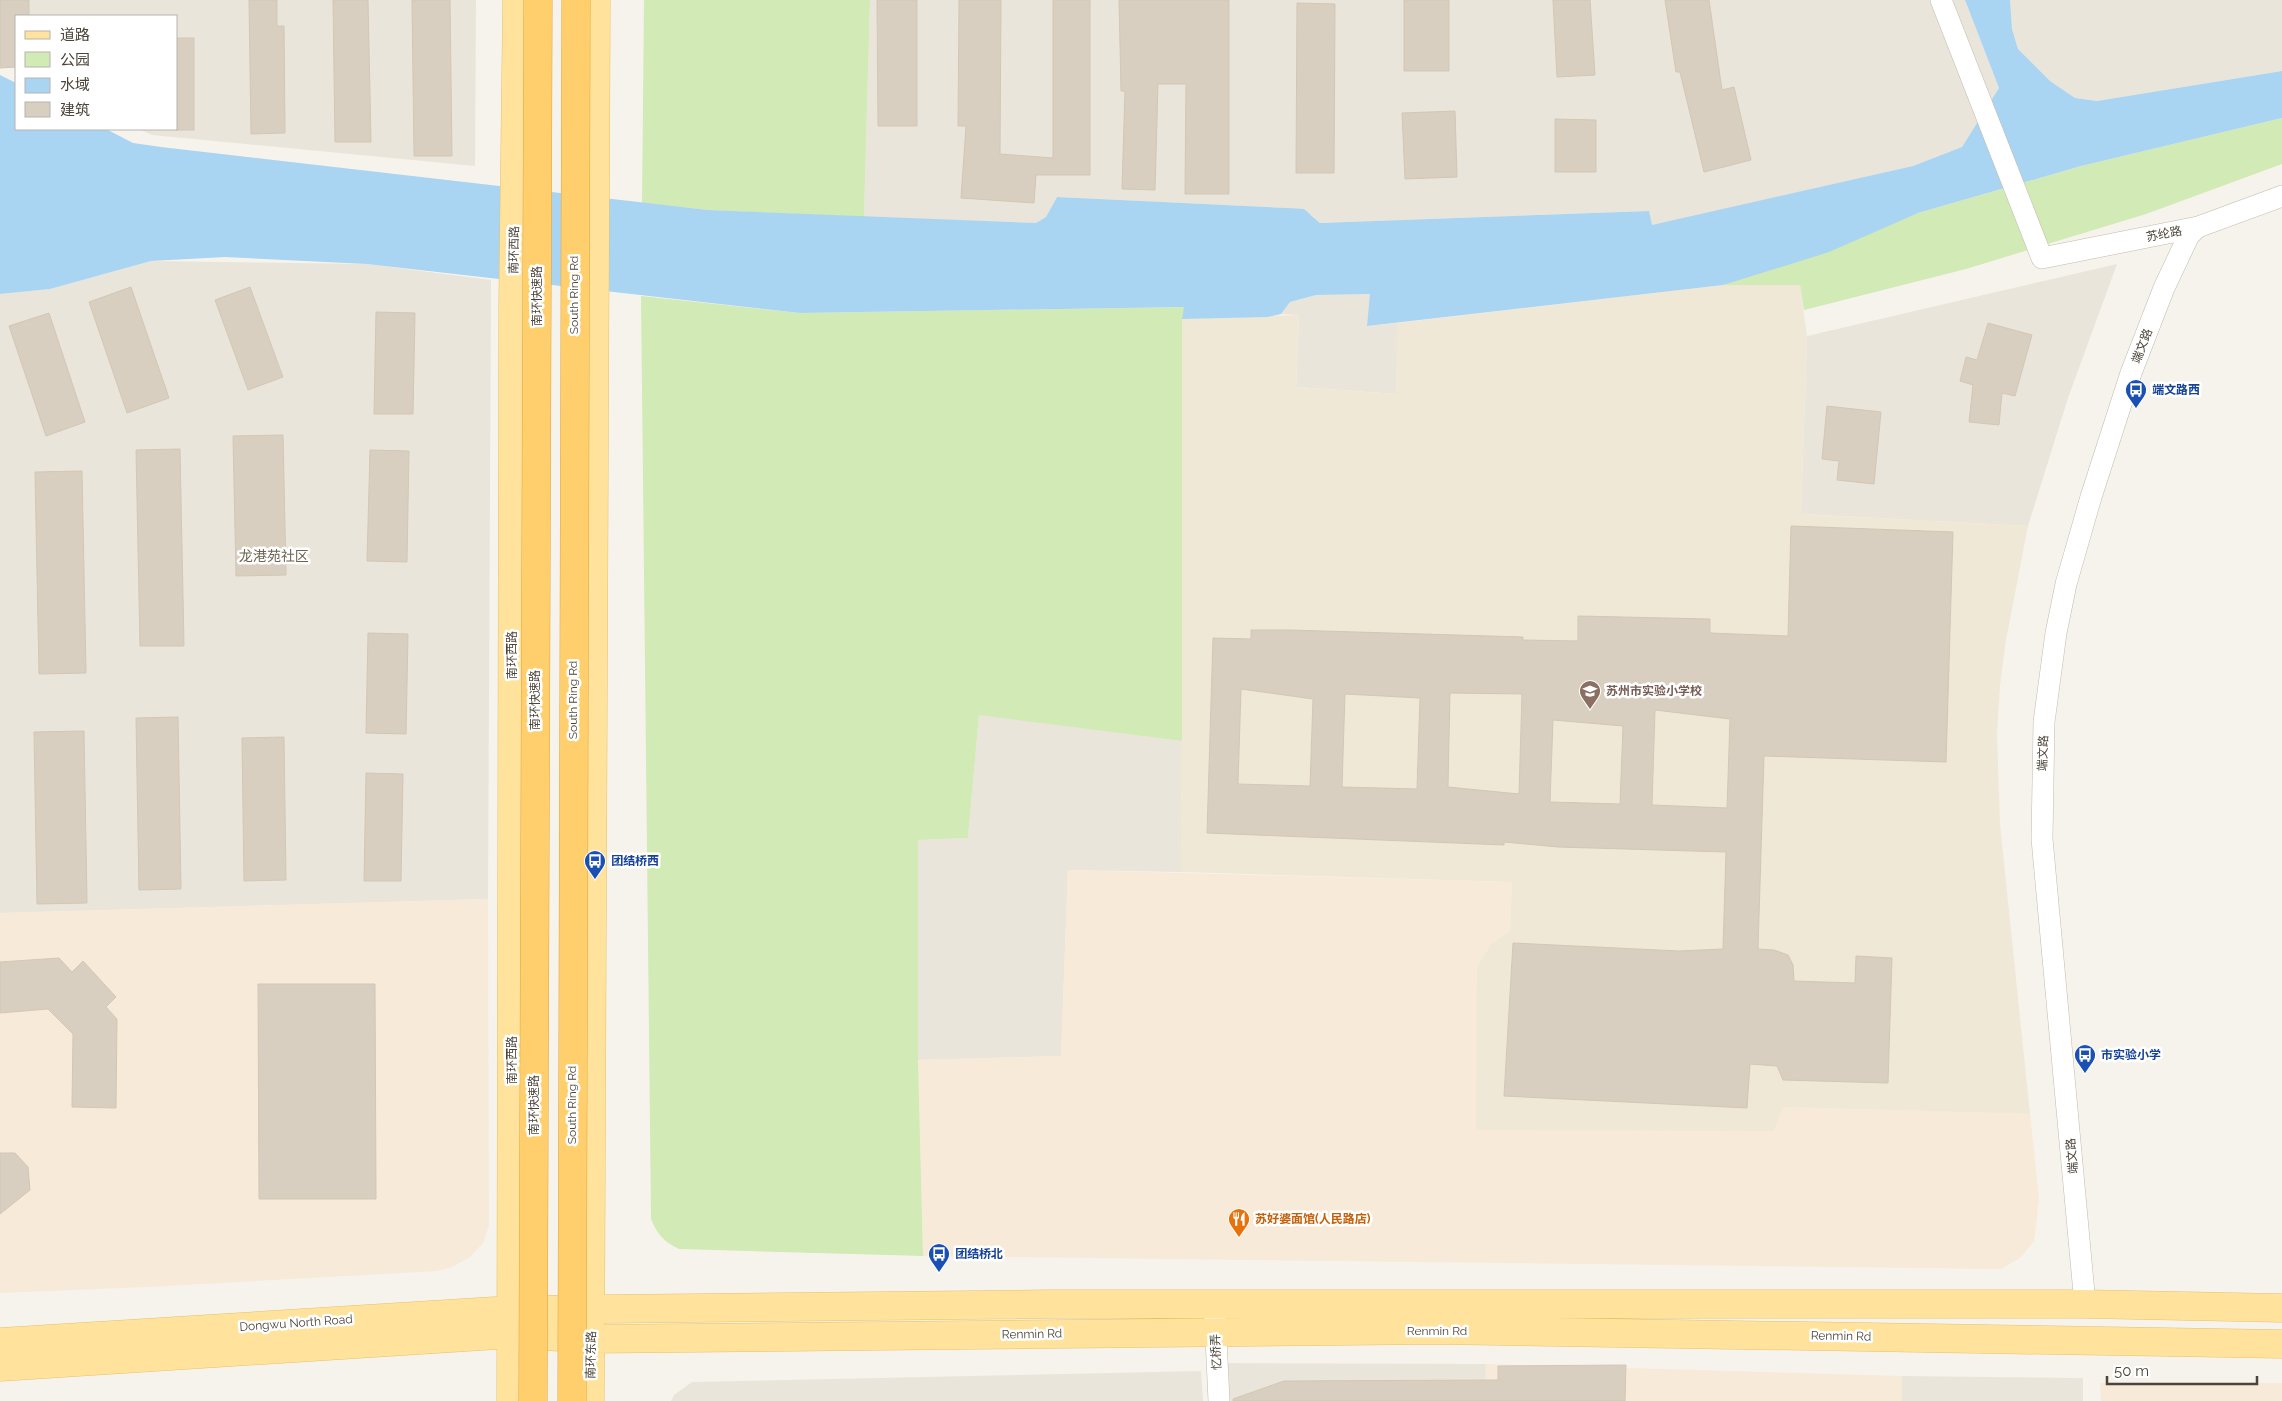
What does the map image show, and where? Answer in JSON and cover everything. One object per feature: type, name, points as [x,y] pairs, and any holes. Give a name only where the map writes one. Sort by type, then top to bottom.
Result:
[{"type":"highway","name":"南环快速路","points":[[533,1401],[538,0]]},
{"type":"highway","name":"South Ring Rd","points":[[572,1401],[576,0]]},
{"type":"main road","name":"南环西路","points":[[512,1322],[513,306],[517,0]]},
{"type":"main road","points":[[596,0],[596,177],[593,312],[592,1309],[1216,1304],[2085,1304],[2282,1308]]},
{"type":"main road","name":"Dongwu North Road","points":[[0,1367],[512,1322],[592,1309]]},
{"type":"main road","name":"南环东路","points":[[590,1401],[592,1309]]},
{"type":"main road","points":[[511,1401],[512,1322]]},
{"type":"main road","name":"Dongwu North Road","points":[[0,1342],[512,1322],[591,1339]]},
{"type":"main road","name":"Renmin Rd","points":[[591,1339],[1440,1330],[2282,1344]]},
{"type":"street","name":"苏纶路","points":[[1941,0],[2042,258],[2198,227],[2282,196]]},
{"type":"street","name":"端文路","points":[[2085,1304],[2042,839],[2044,722],[2056,633],[2066,584],[2091,496],[2131,373],[2164,288],[2189,234],[2198,227]]},
{"type":"street","name":"忆桥弄","points":[[1216,1304],[1215,1332],[1219,1401]]},
{"type":"shaded area","points":[[0,0],[476,0],[475,166],[152,135],[141,130],[178,130],[178,15],[15,15],[15,68],[0,61]]},
{"type":"shaded area","points":[[870,0],[1965,0],[1999,88],[1962,147],[1913,166],[1652,226],[1648,211],[1320,223],[1312,215],[1287,208],[1057,197],[1046,217],[1036,223],[864,217]]},
{"type":"shaded area","points":[[2010,0],[2282,0],[2282,71],[2097,101],[2075,98],[2050,81],[2018,49],[2012,29]]},
{"type":"shaded area","points":[[151,261],[367,264],[491,280],[488,899],[0,913],[0,294],[50,289]]},
{"type":"shaded area","points":[[2117,264],[2068,398],[2028,526],[1801,514],[1807,336]]},
{"type":"shaded area","name":"苏州市实验小学校","points":[[1723,285],[1800,285],[1807,336],[1801,514],[2028,526],[2006,640],[2000,686],[1997,734],[2000,824],[2030,1114],[1783,1107],[1774,1131],[1476,1130],[1477,967],[1492,943],[1510,931],[1512,882],[1181,872],[1182,319],[1299,315],[1296,387],[1396,394],[1397,323]]},
{"type":"shaded area","points":[[1371,294],[1367,326],[1397,323],[1397,394],[1296,387],[1299,315],[1281,314],[1290,302],[1316,295]]},
{"type":"shaded area","points":[[979,714],[1182,741],[1181,872],[1068,870],[1061,1056],[918,1060],[918,840],[968,838]]},
{"type":"shaded area","points":[[1068,870],[1512,882],[1510,931],[1492,943],[1783,1107],[2030,1114],[2039,1199],[2034,1241],[2020,1258],[2001,1269],[923,1256],[918,1060],[1061,1056]]},
{"type":"shaded area","points":[[488,899],[489,1225],[483,1243],[470,1257],[450,1268],[436,1271],[0,1293],[0,913]]},
{"type":"shaded area","points":[[1220,1363],[1486,1364],[1485,1401],[1222,1401]]},
{"type":"shaded area","points":[[1486,1364],[1902,1376],[1902,1401],[1485,1401]]},
{"type":"shaded area","points":[[1201,1371],[1203,1401],[671,1401],[674,1395],[692,1382]]},
{"type":"shaded area","points":[[1902,1376],[2083,1378],[2083,1401],[1902,1401]]},
{"type":"shaded area","points":[[2100,1383],[2282,1383],[2282,1401],[2101,1401]]},
{"type":"green space","points":[[644,0],[870,0],[864,217],[708,210],[642,203]]},
{"type":"green space","points":[[2282,118],[2282,164],[2146,214],[1966,269],[1804,310],[1800,285],[1723,285],[1918,213],[2081,166]]},
{"type":"green space","points":[[641,296],[800,313],[1185,307],[1182,319],[1182,741],[979,715],[968,838],[918,840],[918,1060],[923,1256],[679,1249],[662,1237],[651,1219]]},
{"type":"water","points":[[1965,0],[2010,0],[2012,29],[2018,49],[2050,81],[2075,98],[2097,101],[2282,71],[2282,118],[2081,166],[1918,213],[1829,252],[1723,285],[1367,326],[1370,294],[1316,295],[1290,302],[1281,314],[1268,317],[1182,319],[1184,307],[800,313],[367,264],[225,257],[151,261],[50,289],[0,294],[0,75],[15,82],[15,130],[108,130],[133,143],[161,147],[708,210],[1036,223],[1046,217],[1057,197],[1304,209],[1320,223],[1649,211],[1652,225],[1913,166],[1962,147],[1999,88]]},
{"type":"building","points":[[0,0],[29,0],[29,15],[15,15],[15,67],[0,68]]},
{"type":"building","points":[[249,0],[277,0],[277,26],[284,26],[285,133],[251,134]]},
{"type":"building","points":[[333,0],[368,0],[371,142],[335,142]]},
{"type":"building","points":[[412,0],[450,0],[452,156],[414,156]]},
{"type":"building","points":[[877,0],[917,0],[917,126],[878,126]]},
{"type":"building","points":[[959,0],[1001,0],[1000,154],[1053,158],[1053,0],[1090,0],[1090,175],[1036,175],[1034,203],[961,198],[966,126],[958,126]]},
{"type":"building","points":[[1119,0],[1229,0],[1229,194],[1185,194],[1186,84],[1158,84],[1155,190],[1122,189],[1125,91],[1121,91]]},
{"type":"building","points":[[1404,0],[1449,0],[1449,71],[1404,71]]},
{"type":"building","points":[[1553,0],[1590,0],[1595,75],[1557,77]]},
{"type":"building","points":[[1665,0],[1709,0],[1722,90],[1734,87],[1751,160],[1704,172],[1680,72],[1676,72]]},
{"type":"building","points":[[1297,3],[1335,4],[1334,173],[1296,173]]},
{"type":"building","points":[[178,38],[194,38],[194,130],[178,130]]},
{"type":"building","points":[[1455,111],[1457,177],[1405,179],[1402,113]]},
{"type":"building","points":[[1555,119],[1596,120],[1596,172],[1555,172]]},
{"type":"building","points":[[131,287],[169,398],[127,413],[89,302]]},
{"type":"building","points":[[250,287],[283,377],[248,390],[215,300]]},
{"type":"building","points":[[376,312],[415,313],[413,414],[374,414]]},
{"type":"building","points":[[49,313],[85,422],[46,436],[9,326]]},
{"type":"building","points":[[1988,323],[2032,335],[2015,396],[2002,393],[1999,425],[1969,422],[1973,385],[1960,381],[1966,357],[1977,360]]},
{"type":"building","points":[[1827,406],[1881,412],[1874,484],[1837,480],[1839,461],[1822,459]]},
{"type":"building","points":[[283,435],[286,575],[236,576],[233,436]]},
{"type":"building","points":[[180,449],[184,646],[140,646],[136,450]]},
{"type":"building","points":[[370,450],[409,451],[407,562],[367,561]]},
{"type":"building","points":[[82,471],[86,673],[39,674],[35,472]]},
{"type":"building","points":[[1791,526],[1953,532],[1946,762],[1764,756],[1758,949],[1774,950],[1788,955],[1793,965],[1794,981],[1855,983],[1856,956],[1892,958],[1888,1083],[1783,1080],[1777,1066],[1750,1064],[1747,1108],[1504,1096],[1513,943],[1679,951],[1723,949],[1726,852],[1558,847],[1504,842],[1504,845],[1207,833],[1213,638],[1251,639],[1251,630],[1289,630],[1523,637],[1523,640],[1578,641],[1578,616],[1710,619],[1710,633],[1788,636]],"holes":[[[1241,689],[1313,699],[1310,786],[1238,784]],[[1450,693],[1522,694],[1519,794],[1448,787]],[[1345,694],[1420,698],[1417,789],[1342,787]],[[1655,710],[1730,719],[1727,808],[1652,805]],[[1553,720],[1623,726],[1620,804],[1550,802]]]},
{"type":"building","points":[[368,633],[408,634],[406,734],[366,733]]},
{"type":"building","points":[[178,717],[181,889],[139,890],[136,718]]},
{"type":"building","points":[[84,731],[87,903],[37,904],[34,732]]},
{"type":"building","points":[[284,737],[286,880],[244,881],[242,738]]},
{"type":"building","points":[[366,773],[403,774],[401,881],[364,881]]},
{"type":"building","points":[[59,958],[72,972],[83,961],[116,997],[106,1007],[117,1019],[116,1108],[72,1107],[73,1034],[48,1009],[0,1013],[0,962]]},
{"type":"building","points":[[258,984],[375,984],[376,1199],[259,1199]]},
{"type":"building","points":[[0,1153],[15,1153],[28,1167],[30,1190],[0,1214]]},
{"type":"building","points":[[1626,1365],[1625,1401],[1233,1401],[1233,1399],[1284,1381],[1498,1380],[1498,1366]]},
{"type":"place","name":"端文路西","points":[[2136,409]]},
{"type":"place","name":"苏州市实验小学校","points":[[1590,710]]},
{"type":"place","name":"团结桥西","points":[[595,880]]},
{"type":"place","name":"市实验小学","points":[[2085,1074]]},
{"type":"place","name":"苏好婆面馆(人民路店)","points":[[1239,1238]]},
{"type":"place","name":"团结桥北","points":[[939,1273]]},
{"type":"district","name":"龙港苑社区","points":[[274,556]]}]
